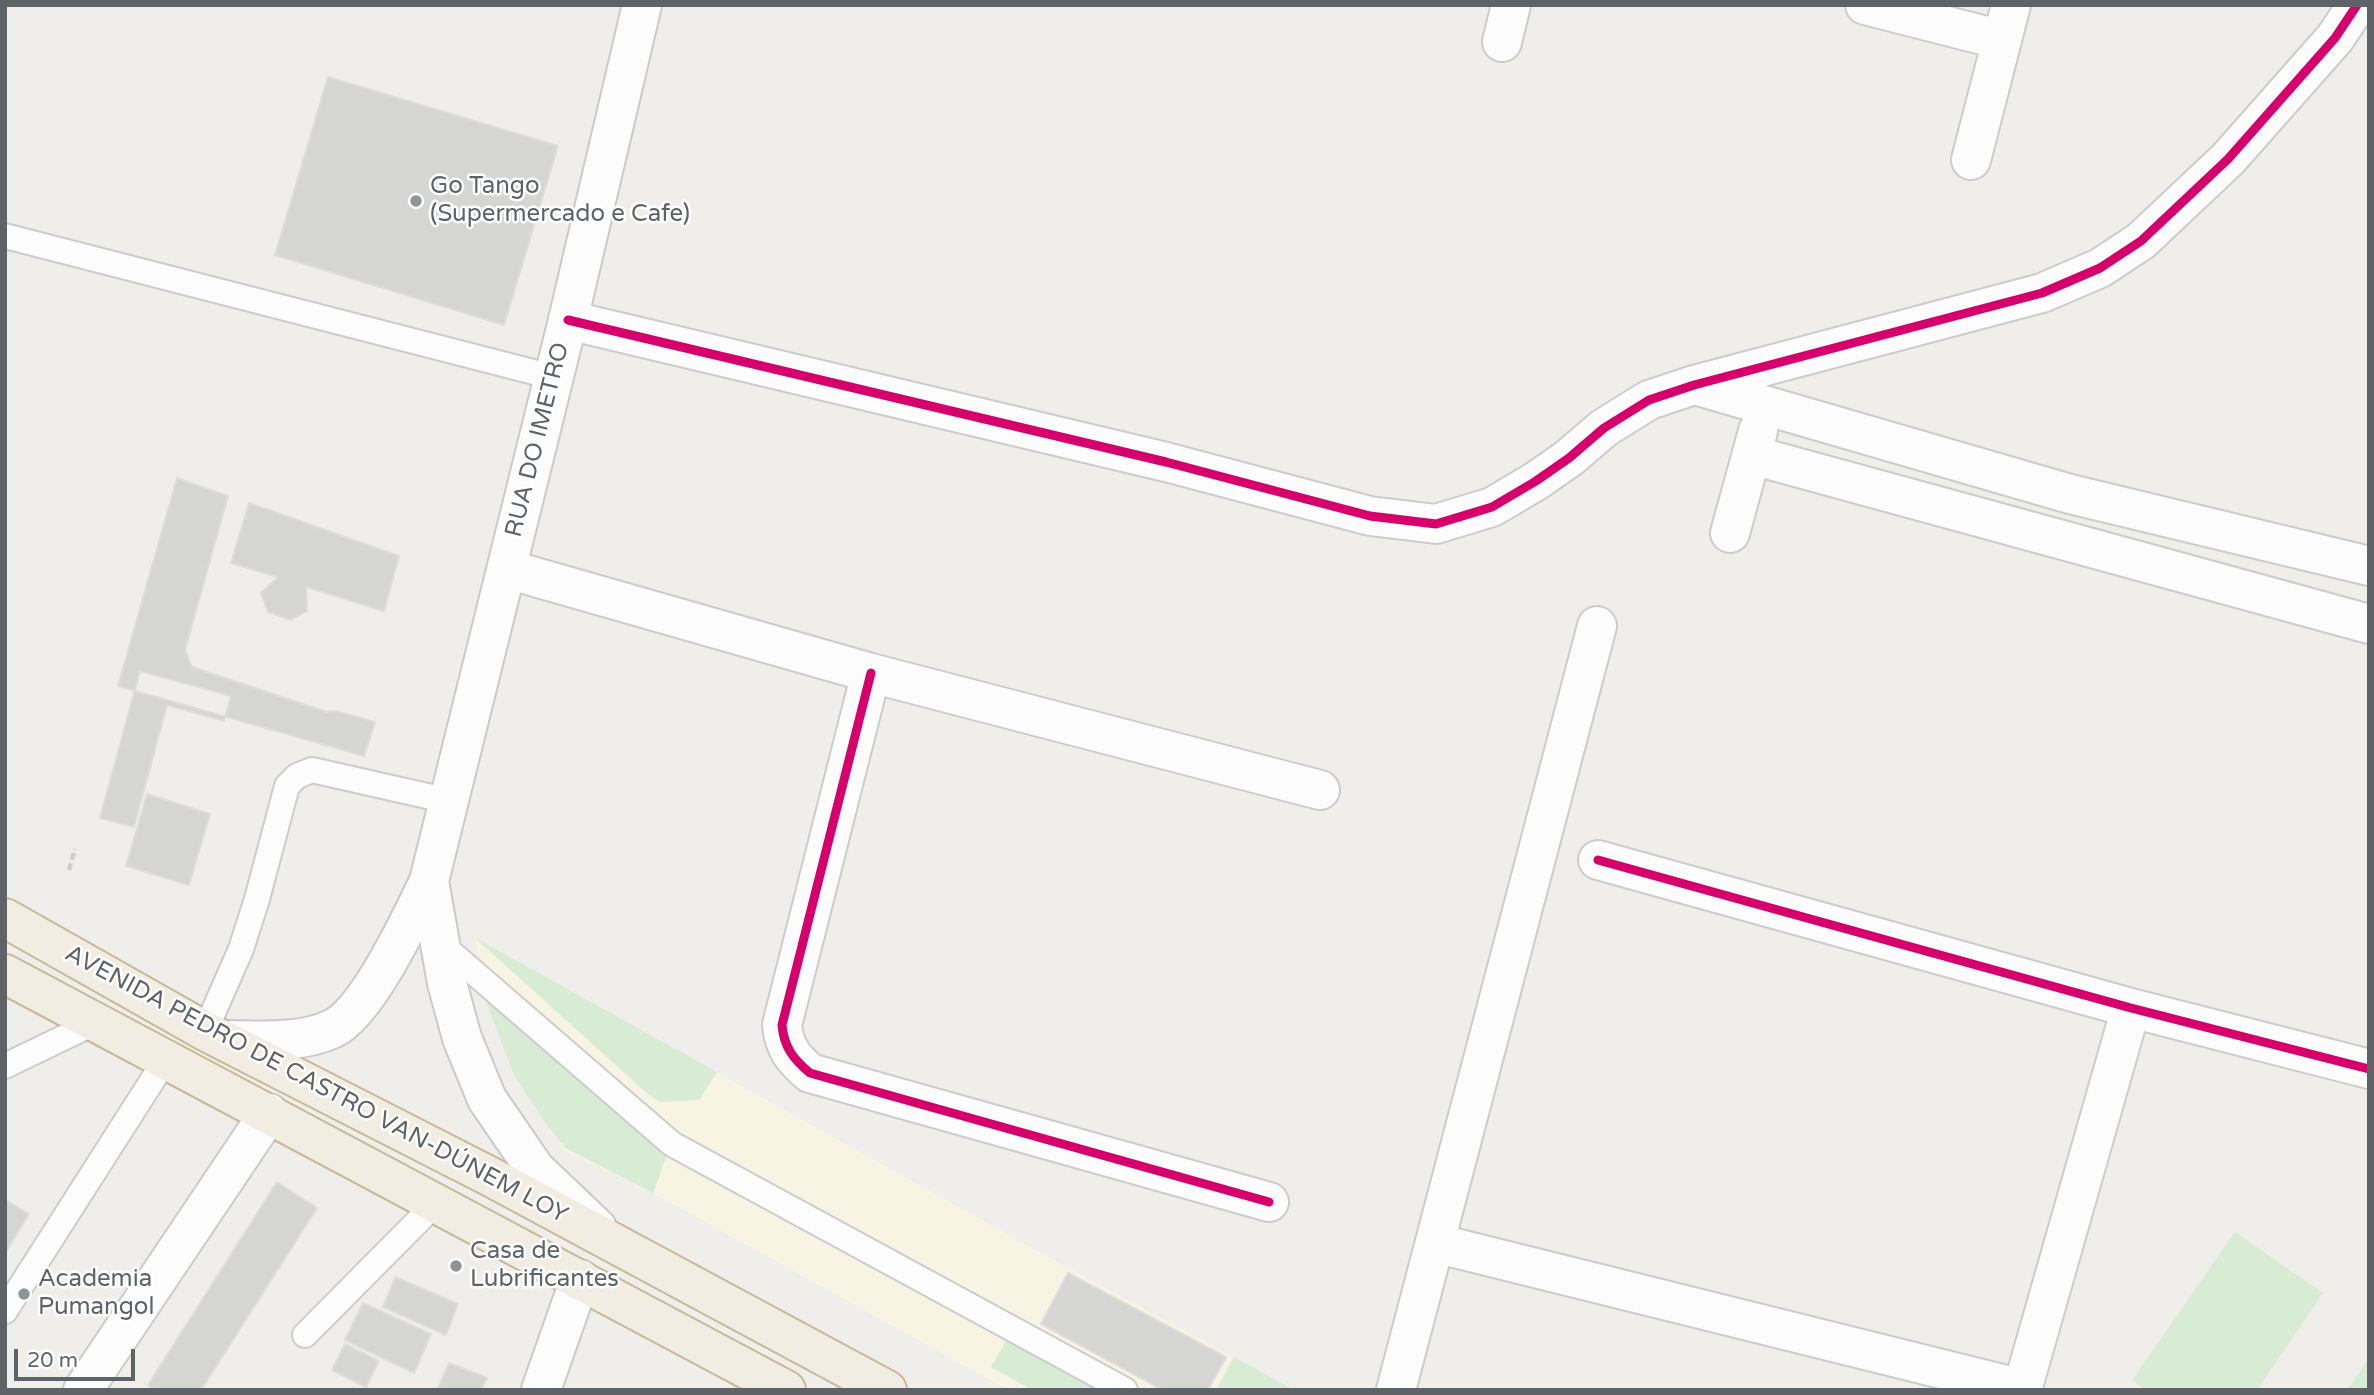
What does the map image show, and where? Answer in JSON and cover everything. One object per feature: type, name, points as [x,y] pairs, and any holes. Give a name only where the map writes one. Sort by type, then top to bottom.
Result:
[{"type":"highway","name":"AVENIDA PEDRO DE CASTRO VAN-DÚNEM LOY","points":[[5,918],[215,1036],[491,1177],[887,1390]]},
{"type":"highway","name":"AVENIDA PEDRO DE CASTRO VAN-DÚNEM LOY","points":[[5,974],[786,1390]]},
{"type":"street","name":"RUA DO IMETRO","points":[[429,881],[568,320],[642,5]]},
{"type":"street","points":[[1502,42],[1511,5]]},
{"type":"street","points":[[1865,5],[2007,23],[1971,160]]},
{"type":"street","points":[[568,320],[1153,459],[1370,516],[1436,524],[1492,507],[1536,481],[1569,458],[1604,428],[1649,401],[1693,385],[2042,293],[2100,268],[2141,241],[2228,159],[2334,38],[2357,5]]},
{"type":"street","points":[[1693,385],[2070,494],[2369,566]]},
{"type":"street","points":[[1730,533],[1765,405]]},
{"type":"street","points":[[1752,455],[2369,624]]},
{"type":"street","points":[[507,569],[871,673],[1320,790]]},
{"type":"street","points":[[1396,1390],[1597,626]]},
{"type":"street","points":[[871,673],[782,1025],[788,1051],[797,1063],[810,1073],[1269,1202]]},
{"type":"street","points":[[1598,860],[2131,1008],[2369,1069]]},
{"type":"street","points":[[429,881],[447,983],[462,1038],[487,1099],[535,1169],[612,1242]]},
{"type":"street","points":[[215,1036],[291,1040],[333,1029],[354,1012],[401,942],[429,881]]},
{"type":"street","points":[[1435,1243],[2022,1389],[2131,1008]]},
{"type":"street","points":[[83,1390],[269,1113]]},
{"type":"street","points":[[541,1390],[580,1279]]},
{"type":"lane","points":[[5,236],[553,377]]},
{"type":"lane","points":[[215,1036],[287,786],[297,776],[312,770],[445,817]]},
{"type":"lane","points":[[441,944],[672,1144],[1125,1390]]},
{"type":"lane","points":[[5,1066],[94,1023]]},
{"type":"lane","points":[[5,1311],[166,1059]]},
{"type":"lane","points":[[306,1335],[437,1202]]},
{"type":"path","points":[[69,870],[75,849]]},
{"type":"shaded area","points":[[474,937],[1068,1268],[1294,1390],[1008,1390],[653,1193],[564,1151],[514,1075]]},
{"type":"green space","points":[[474,937],[717,1072],[699,1100],[660,1102]]},
{"type":"green space","points":[[477,978],[668,1152],[653,1193],[565,1148],[514,1075]]},
{"type":"green space","points":[[2235,1232],[2323,1293],[2257,1390],[2146,1390],[2132,1380]]},
{"type":"green space","points":[[1010,1334],[1112,1390],[1032,1390],[991,1367]]},
{"type":"green space","points":[[1234,1357],[1294,1390],[1216,1390]]},
{"type":"green space","points":[[2369,1359],[2369,1390],[2347,1390]]},
{"type":"building","name":"Go Tango (Supermercado e Cafe)","points":[[328,77],[558,146],[504,325],[275,255]]},
{"type":"building","points":[[177,478],[228,496],[185,650],[192,667],[327,712],[336,711],[375,722],[364,756],[118,686]]},
{"type":"building","points":[[249,503],[399,556],[384,611],[306,587],[307,611],[291,620],[268,612],[261,593],[278,577],[231,563]]},
{"type":"building","points":[[140,671],[231,696],[224,721],[167,705],[134,827],[100,818]]},
{"type":"building","points":[[147,794],[210,814],[189,885],[126,866]]},
{"type":"building","points":[[277,1182],[317,1208],[201,1390],[155,1390],[148,1385]]},
{"type":"building","points":[[5,1200],[29,1214],[5,1253]]},
{"type":"building","points":[[1068,1273],[1226,1357],[1208,1390],[1163,1390],[1041,1324]]},
{"type":"building","points":[[395,1277],[458,1304],[446,1335],[383,1307]]},
{"type":"building","points":[[363,1303],[431,1334],[414,1373],[345,1340]]},
{"type":"building","points":[[345,1344],[379,1361],[366,1387],[332,1370]]},
{"type":"building","points":[[449,1363],[487,1378],[481,1390],[437,1390]]},
{"type":"cycle path","points":[[568,320],[1166,462],[1370,516],[1436,524],[1492,507],[1536,481],[1569,458],[1604,428],[1649,400],[1694,385],[2042,293],[2100,268],[2141,241],[2228,159],[2335,38],[2357,5]]},
{"type":"cycle path","points":[[871,673],[782,1025],[787,1046],[794,1057],[810,1073],[1269,1202]]},
{"type":"cycle path","points":[[1598,860],[2131,1008],[2369,1069]]},
{"type":"place","name":"Go Tango (Supermercado e Cafe)","points":[[416,201]]},
{"type":"place","name":"Casa de Lubrificantes","points":[[456,1266]]},
{"type":"place","name":"Academia Pumangol","points":[[24,1294]]}]
